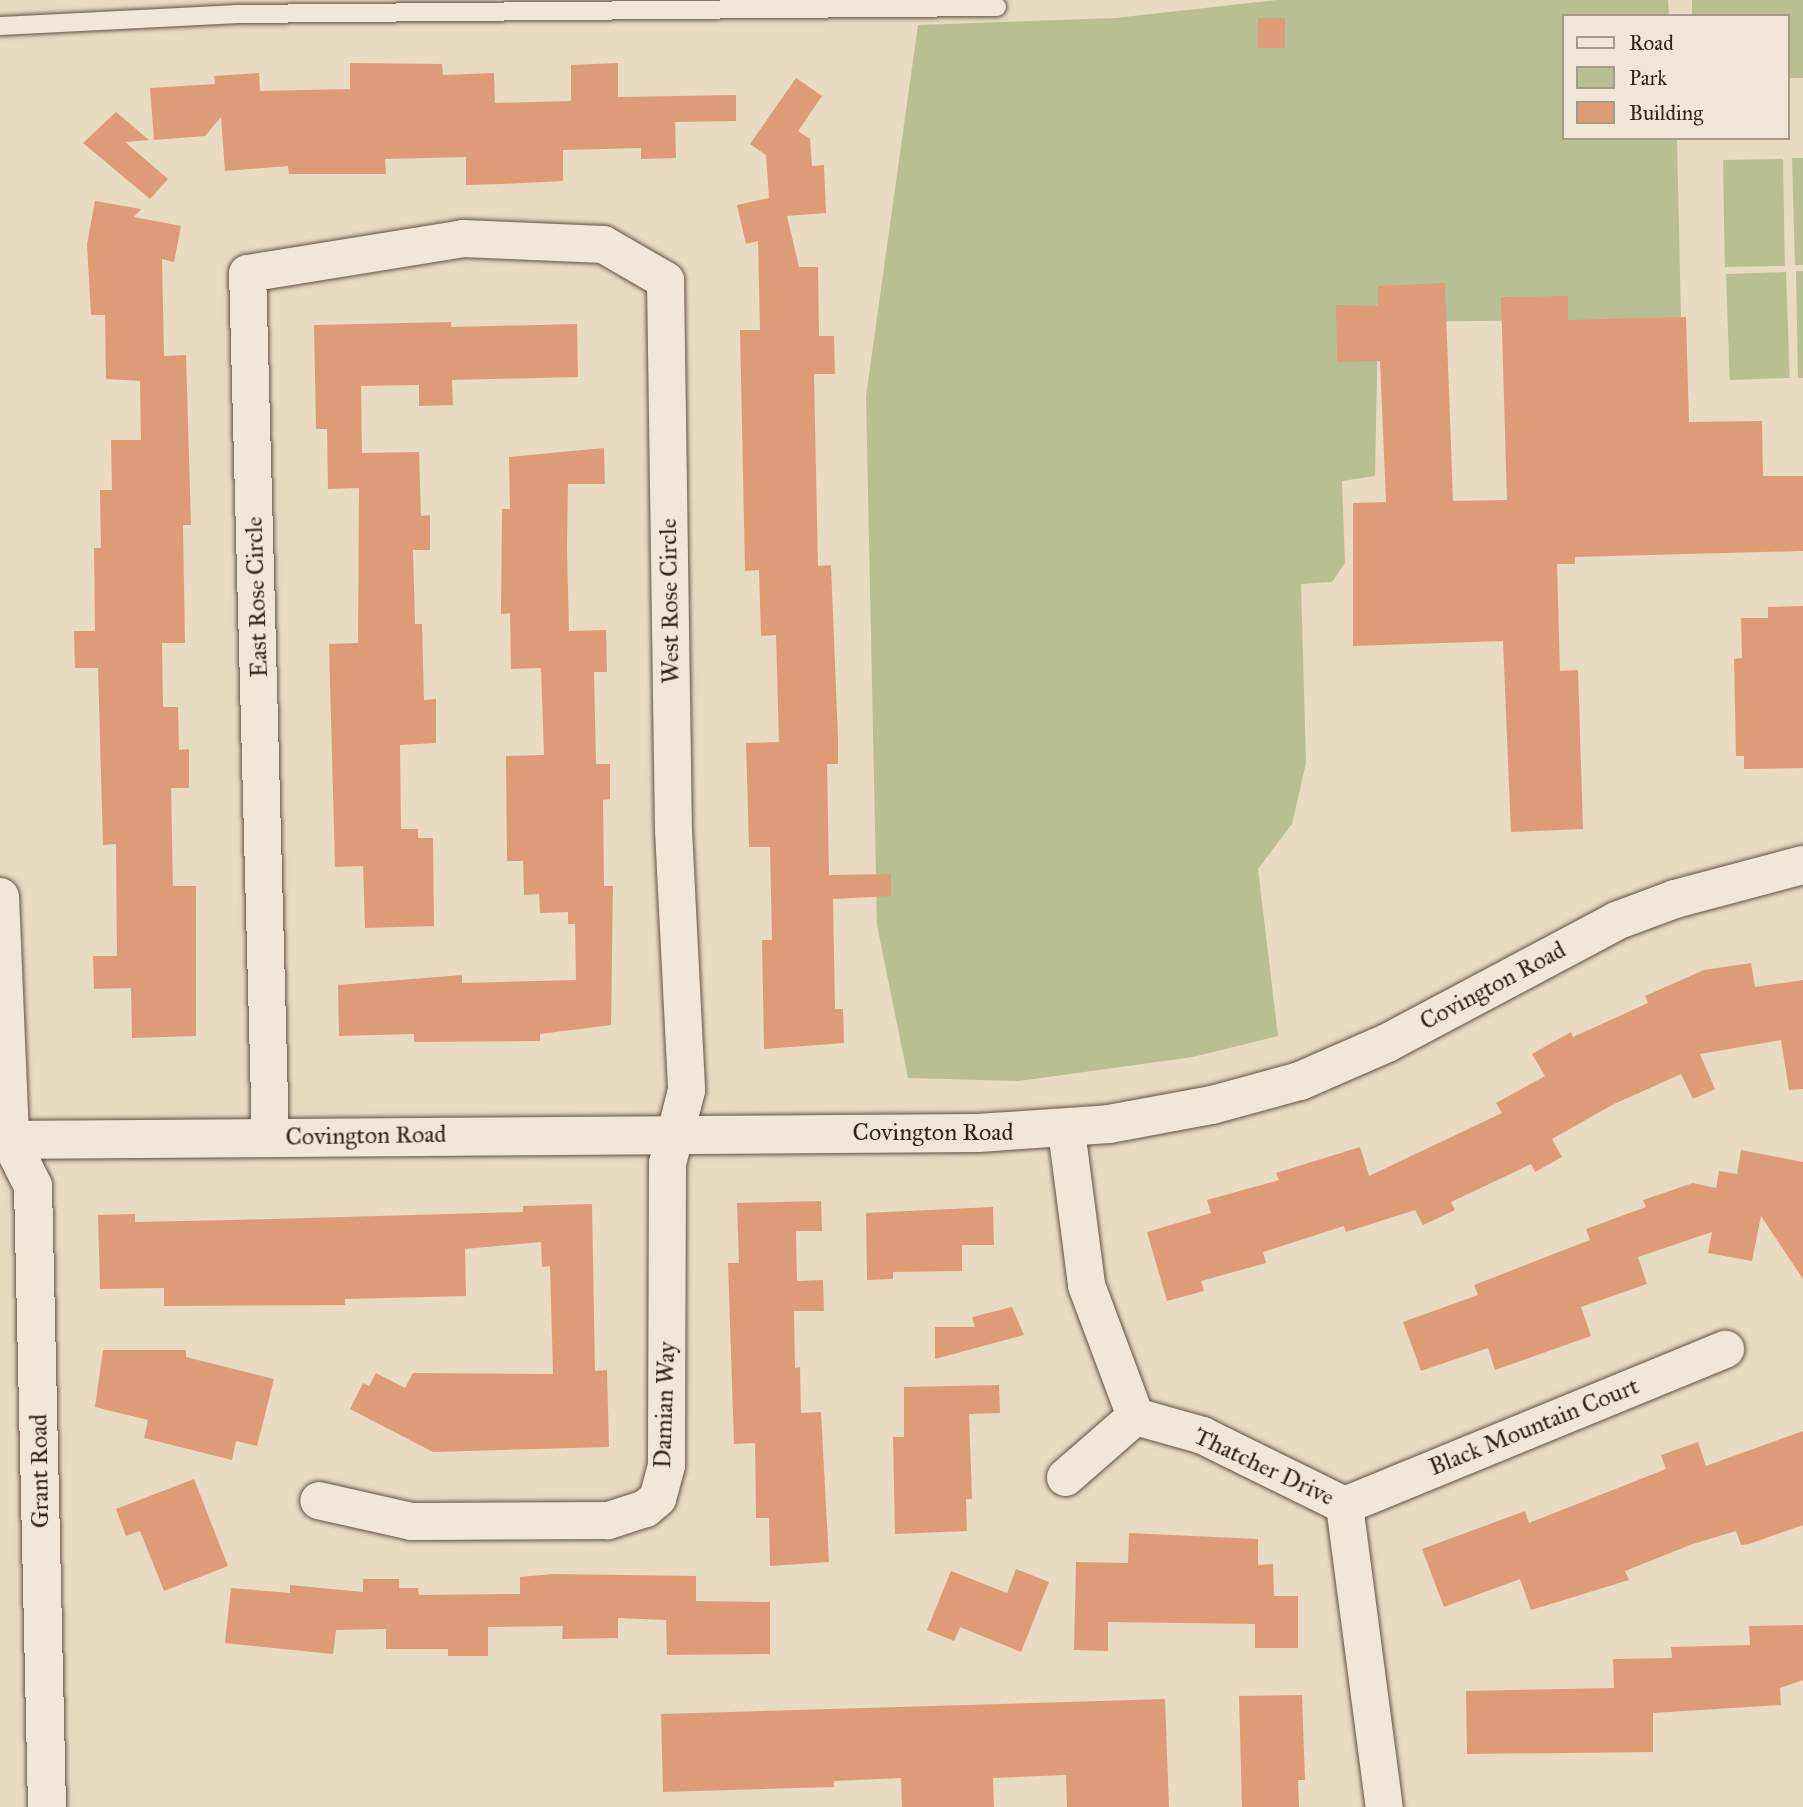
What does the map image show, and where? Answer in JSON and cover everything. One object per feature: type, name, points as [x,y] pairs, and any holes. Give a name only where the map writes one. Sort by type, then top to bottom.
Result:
[{"type":"street","name":"West Rose Circle","points":[[461,238],[603,244],[665,281],[673,830],[686,1090],[676,1133]]},
{"type":"street","name":"East Rose Circle","points":[[270,1137],[247,273],[461,238]]},
{"type":"street","name":"Covington Road","points":[[3,1145],[270,1137],[1066,1130],[1212,1105],[1300,1081],[1387,1043],[1616,921],[1675,899],[1803,865]]},
{"type":"street","name":"Grant Road","points":[[0,897],[3,1145],[33,1186],[47,1807]]},
{"type":"street","points":[[1065,1477],[1135,1416],[1086,1285],[1066,1130]]},
{"type":"street","name":"Damian Way","points":[[318,1500],[411,1521],[593,1520],[645,1508],[657,1497],[668,1429],[667,1163],[676,1133]]},
{"type":"street","name":"Black Mountain Court","points":[[1344,1505],[1725,1349]]},
{"type":"street","name":"Thatcher Drive","points":[[1135,1416],[1202,1435],[1344,1505],[1384,1807]]},
{"type":"lane","points":[[0,26],[235,14],[997,7]]},
{"type":"green space","points":[[1277,0],[1668,0],[1669,14],[1562,14],[1562,140],[1677,140],[1681,319],[1378,322],[1375,476],[1342,481],[1345,563],[1332,582],[1301,584],[1306,763],[1292,824],[1258,869],[1278,1036],[1193,1057],[1019,1081],[908,1078],[877,925],[866,396],[918,25],[1115,18]]},
{"type":"green space","points":[[1692,0],[1803,0],[1803,78],[1789,78],[1789,14],[1692,14]]},
{"type":"green space","points":[[1792,158],[1803,158],[1803,265],[1795,265]]},
{"type":"green space","points":[[1783,159],[1785,266],[1725,267],[1723,160]]},
{"type":"green space","points":[[1796,271],[1803,271],[1803,378],[1798,378]]},
{"type":"green space","points":[[1786,272],[1790,378],[1730,380],[1726,274]]},
{"type":"building","points":[[1258,18],[1285,18],[1285,48],[1258,48]]},
{"type":"building","points":[[350,63],[442,64],[443,75],[494,73],[495,103],[571,101],[571,65],[618,63],[618,97],[736,95],[736,121],[675,122],[676,158],[641,159],[641,148],[563,150],[563,181],[502,184],[466,185],[466,157],[385,159],[386,174],[289,174],[288,166],[225,171],[221,117],[205,136],[154,140],[150,88],[215,84],[214,76],[259,73],[260,91],[350,89]]},
{"type":"building","points":[[796,78],[822,96],[798,131],[810,139],[812,166],[824,165],[826,213],[787,216],[799,267],[818,267],[819,336],[834,336],[835,374],[814,374],[818,566],[831,565],[838,738],[838,764],[827,764],[829,875],[891,874],[891,896],[833,899],[835,1009],[843,1009],[844,1043],[764,1049],[762,940],[772,940],[770,847],[749,847],[746,743],[779,742],[776,635],[761,636],[759,570],[745,571],[740,330],[760,330],[758,241],[746,244],[737,205],[769,198],[766,155],[750,144]]},
{"type":"building","points":[[116,112],[149,140],[125,142],[168,179],[150,199],[83,143]]},
{"type":"building","points":[[95,201],[141,209],[134,217],[181,226],[174,262],[162,259],[164,356],[186,355],[191,525],[183,525],[185,643],[162,643],[163,707],[178,707],[179,750],[189,749],[189,788],[171,788],[173,886],[196,886],[196,1036],[132,1038],[131,988],[94,989],[93,956],[117,956],[116,844],[103,845],[98,668],[75,668],[74,631],[95,631],[94,548],[101,548],[100,490],[112,490],[111,440],[141,440],[140,381],[106,379],[105,315],[91,315],[87,244]]},
{"type":"building","points":[[1445,283],[1453,501],[1507,500],[1501,297],[1568,296],[1568,320],[1686,317],[1689,422],[1762,421],[1763,476],[1803,476],[1803,551],[1575,557],[1575,564],[1557,564],[1560,671],[1578,670],[1583,829],[1511,832],[1503,641],[1353,646],[1353,503],[1386,502],[1380,361],[1337,362],[1336,305],[1378,306],[1378,286]]},
{"type":"building","points":[[451,322],[451,327],[577,324],[578,377],[452,380],[453,405],[419,406],[419,385],[361,386],[362,453],[419,452],[421,516],[430,515],[430,550],[413,550],[415,624],[422,624],[424,700],[436,699],[436,743],[400,745],[401,829],[418,829],[418,838],[433,838],[434,926],[365,928],[363,866],[335,867],[329,644],[358,643],[359,488],[328,489],[327,429],[316,429],[314,325]]},
{"type":"building","points":[[604,448],[605,484],[568,484],[567,548],[569,631],[606,630],[607,672],[594,672],[596,764],[610,764],[610,799],[603,800],[604,886],[613,886],[611,1025],[540,1034],[540,1041],[414,1042],[414,1034],[339,1036],[338,985],[462,975],[462,983],[576,980],[575,924],[568,924],[568,912],[540,913],[539,894],[524,895],[523,861],[507,861],[506,756],[544,755],[541,668],[511,669],[510,613],[501,614],[502,509],[510,509],[509,457]]},
{"type":"building","points":[[1803,606],[1803,768],[1744,769],[1744,756],[1736,756],[1734,659],[1742,658],[1741,618],[1768,618],[1768,607]]},
{"type":"building","points":[[1751,963],[1755,987],[1803,980],[1803,1089],[1789,1090],[1781,1040],[1700,1054],[1715,1089],[1693,1099],[1681,1074],[1612,1105],[1552,1139],[1562,1157],[1535,1172],[1531,1164],[1451,1202],[1455,1210],[1423,1225],[1415,1210],[1346,1232],[1344,1226],[1263,1252],[1266,1263],[1201,1281],[1204,1291],[1167,1301],[1147,1232],[1211,1213],[1207,1200],[1279,1180],[1276,1173],[1360,1147],[1369,1176],[1502,1113],[1496,1103],[1545,1076],[1532,1054],[1571,1032],[1573,1037],[1648,1003],[1645,996],[1704,970]]},
{"type":"building","points":[[1741,1150],[1803,1162],[1803,1279],[1761,1216],[1752,1261],[1708,1253],[1712,1232],[1638,1257],[1647,1284],[1581,1307],[1591,1336],[1495,1370],[1488,1348],[1421,1371],[1403,1322],[1478,1295],[1474,1285],[1590,1240],[1586,1229],[1646,1207],[1643,1200],[1693,1183],[1716,1188],[1719,1171],[1737,1174]]},
{"type":"building","points":[[821,1201],[822,1231],[796,1231],[797,1281],[823,1280],[824,1311],[794,1311],[795,1368],[800,1367],[801,1413],[821,1412],[829,1562],[770,1566],[769,1518],[756,1518],[755,1443],[734,1444],[728,1263],[739,1263],[737,1203]]},
{"type":"building","points":[[592,1204],[595,1371],[607,1370],[609,1447],[433,1452],[350,1409],[363,1383],[369,1386],[376,1373],[405,1388],[413,1373],[553,1374],[550,1266],[542,1267],[541,1242],[465,1249],[466,1296],[345,1299],[345,1305],[164,1306],[164,1288],[100,1289],[98,1215],[135,1214],[135,1222],[232,1220],[523,1212],[523,1206]]},
{"type":"building","points":[[993,1207],[994,1245],[962,1245],[962,1271],[893,1272],[893,1279],[867,1280],[866,1213]]},
{"type":"building","points":[[1012,1307],[1024,1335],[935,1359],[935,1327],[975,1327],[972,1317]]},
{"type":"building","points":[[103,1350],[186,1350],[186,1357],[274,1379],[257,1446],[236,1441],[232,1460],[144,1438],[148,1420],[95,1407]]},
{"type":"building","points":[[999,1385],[1000,1413],[969,1414],[972,1499],[966,1499],[967,1531],[895,1534],[893,1437],[904,1437],[904,1387]]},
{"type":"building","points":[[1803,1431],[1803,1525],[1749,1544],[1741,1545],[1736,1531],[1693,1544],[1625,1571],[1629,1580],[1531,1610],[1520,1579],[1444,1607],[1422,1549],[1525,1511],[1529,1523],[1666,1469],[1661,1455],[1698,1442],[1706,1466]]},
{"type":"building","points":[[194,1479],[228,1566],[164,1591],[140,1531],[126,1536],[116,1509]]},
{"type":"building","points":[[1129,1533],[1258,1539],[1258,1565],[1273,1564],[1274,1596],[1298,1596],[1298,1648],[1255,1648],[1255,1624],[1108,1622],[1108,1651],[1074,1650],[1076,1562],[1128,1563]]},
{"type":"building","points":[[1016,1569],[1049,1582],[1021,1652],[960,1627],[954,1641],[927,1630],[951,1571],[1007,1593]]},
{"type":"building","points":[[553,1574],[696,1576],[696,1601],[770,1602],[770,1654],[667,1655],[666,1620],[618,1618],[618,1638],[562,1639],[563,1626],[488,1627],[488,1656],[448,1656],[448,1649],[386,1649],[386,1629],[336,1630],[333,1654],[225,1643],[231,1588],[290,1593],[290,1585],[363,1592],[363,1579],[399,1579],[399,1588],[418,1588],[419,1595],[520,1594],[520,1577]]},
{"type":"building","points":[[1803,1625],[1803,1680],[1780,1688],[1781,1705],[1653,1713],[1653,1752],[1467,1754],[1466,1691],[1614,1688],[1613,1659],[1672,1658],[1671,1647],[1750,1645],[1749,1626]]},
{"type":"building","points":[[1302,1695],[1305,1780],[1298,1780],[1299,1807],[1242,1807],[1239,1696]]},
{"type":"building","points":[[1165,1699],[1169,1807],[1067,1807],[1066,1775],[993,1778],[994,1807],[902,1807],[901,1778],[834,1781],[834,1787],[663,1792],[661,1714]]}]
